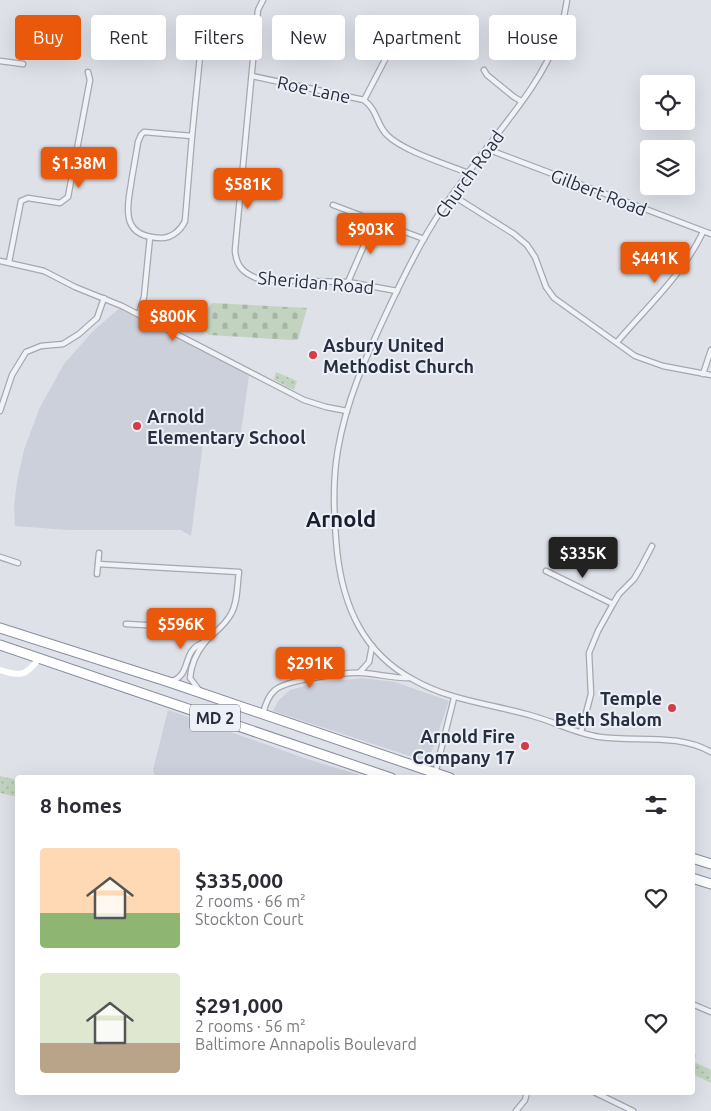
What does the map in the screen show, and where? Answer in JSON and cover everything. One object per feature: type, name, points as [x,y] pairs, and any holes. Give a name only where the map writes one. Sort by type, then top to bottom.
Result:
[{"type":"highway","name":"MD 2","points":[[0,628],[202,693],[434,775]]},
{"type":"highway","name":"MD 2","points":[[0,645],[382,775]]},
{"type":"highway","points":[[39,658],[42,652],[47,649],[61,648]]},
{"type":"highway","points":[[695,859],[711,864]]},
{"type":"highway","points":[[695,879],[711,884]]},
{"type":"street","name":"Sheridan Road","points":[[263,0],[258,10],[234,250],[236,261],[241,270],[249,276],[261,280],[348,282],[397,291]]},
{"type":"street","name":"Church Road","points":[[410,678],[393,667],[372,646],[358,626],[340,577],[333,492],[338,448],[347,411],[370,346],[397,291],[432,224],[539,76],[559,36],[568,0]]},
{"type":"street","points":[[192,136],[142,133],[127,205],[127,214],[128,220],[134,229],[143,236],[169,237],[177,232],[185,221],[200,60]]},
{"type":"street","points":[[364,100],[385,60]]},
{"type":"street","points":[[0,61],[22,64]]},
{"type":"street","points":[[484,70],[486,75],[521,101]]},
{"type":"street","points":[[9,262],[21,201],[28,198],[60,203],[68,197],[90,80],[88,72]]},
{"type":"street","name":"Roe Lane","points":[[252,76],[364,100],[375,110],[382,129],[388,136],[404,146],[468,173]]},
{"type":"street","name":"Gilbert Road","points":[[487,149],[711,234]]},
{"type":"street","points":[[452,195],[514,234],[527,245],[535,257],[546,287],[554,298],[636,356],[664,366],[711,375]]},
{"type":"street","points":[[333,205],[424,239]]},
{"type":"street","points":[[348,282],[375,220]]},
{"type":"street","points":[[617,342],[683,265],[694,250],[703,232]]},
{"type":"street","points":[[139,314],[144,297],[150,237]]},
{"type":"street","points":[[0,261],[44,271],[75,287],[139,314],[304,400],[347,411]]},
{"type":"street","points":[[0,411],[12,375],[26,352],[41,346],[63,344],[79,334],[97,318],[104,298]]},
{"type":"street","points":[[703,374],[711,350]]},
{"type":"street","points":[[581,732],[591,694],[589,653],[598,630],[613,604],[619,594],[634,579],[652,546]]},
{"type":"street","points":[[97,574],[99,553]]},
{"type":"street","points":[[0,557],[18,563]]},
{"type":"street","points":[[98,564],[239,572],[231,614],[196,655],[190,678],[202,693]]},
{"type":"street","points":[[546,572],[613,604]]},
{"type":"street","points":[[126,624],[182,627],[196,633],[206,641]]},
{"type":"street","points":[[169,682],[181,677],[192,649],[206,641]]},
{"type":"street","points":[[360,672],[370,662],[372,646]]},
{"type":"street","points":[[0,670],[17,675],[23,674],[39,658]]},
{"type":"street","points":[[263,714],[272,693],[282,686],[337,674],[360,672],[410,678],[454,698],[532,716],[596,736],[680,742],[699,746],[711,752]]},
{"type":"street","points":[[434,775],[454,698]]},
{"type":"street","points":[[695,1005],[711,1012]]},
{"type":"street","points":[[516,1111],[525,1100],[526,1095]]},
{"type":"street","points":[[600,1095],[634,1111]]},
{"type":"shaded area","name":"Arnold Elementary School","points":[[122,306],[249,376],[239,446],[203,443],[191,536],[181,530],[68,530],[15,526],[14,505],[17,482],[24,450],[39,409],[64,364],[93,331]]},
{"type":"shaded area","points":[[362,678],[395,682],[449,701],[428,762],[273,711],[278,701],[290,690],[316,683]]},
{"type":"shaded area","points":[[168,710],[307,759],[359,775],[154,775],[153,770]]},
{"type":"green space","points":[[212,303],[307,308],[298,340],[291,340],[209,335],[203,329],[205,312]]},
{"type":"green space","points":[[276,372],[297,381],[294,390],[274,380]]},
{"type":"green space","points":[[0,776],[15,780],[15,797],[0,793]]},
{"type":"green space","points":[[695,1062],[711,1070],[711,1083],[695,1075]]},
{"type":"place","name":"Asbury United Methodist Church","points":[[313,355]]},
{"type":"place","name":"Arnold Elementary School","points":[[137,426]]},
{"type":"place","name":"Temple Beth Shalom","points":[[672,708]]},
{"type":"place","name":"Arnold Fire Company 17","points":[[525,746]]},
{"type":"district","name":"Arnold","points":[[341,518]]}]
